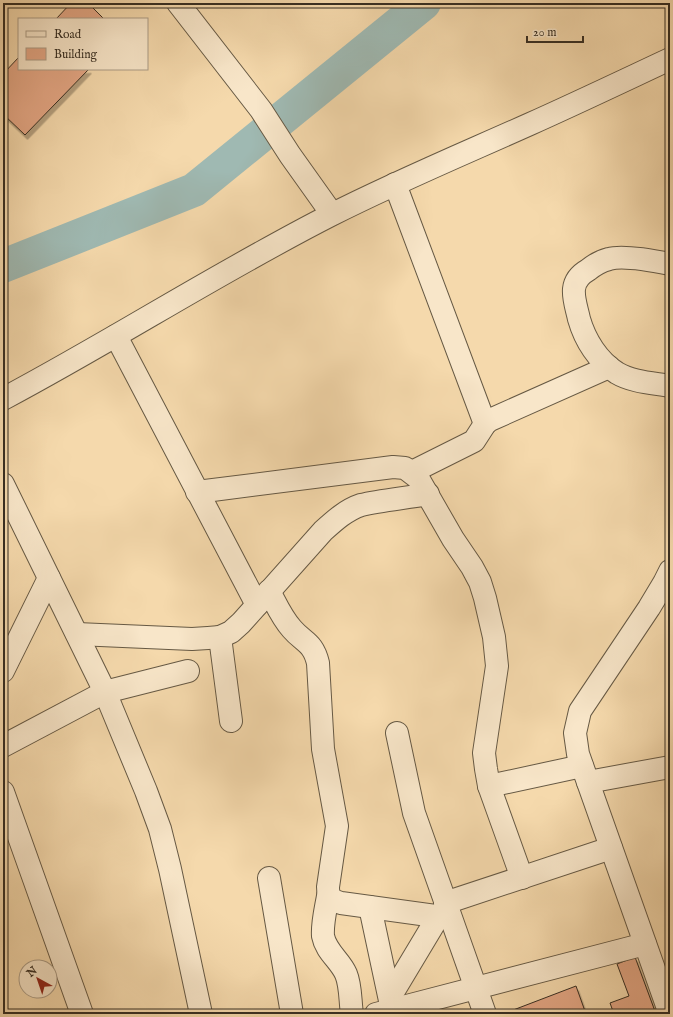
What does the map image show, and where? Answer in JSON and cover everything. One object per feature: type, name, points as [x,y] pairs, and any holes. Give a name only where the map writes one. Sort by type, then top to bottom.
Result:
[{"type":"street","points":[[178,3],[261,110],[290,155],[332,214]]},
{"type":"street","points":[[3,399],[116,336],[260,252],[332,214],[670,59]]},
{"type":"street","points":[[395,184],[485,424]]},
{"type":"street","points":[[670,264],[626,258],[611,259],[595,265],[580,275],[574,288],[575,304],[581,324],[587,340],[596,354],[617,373],[630,379],[670,386]]},
{"type":"street","points":[[116,336],[198,492],[263,598],[293,630],[311,646],[316,653],[318,662],[323,749],[337,826],[323,927],[326,945],[346,974],[352,1014]]},
{"type":"street","points":[[412,472],[474,441],[485,424],[490,420],[609,367]]},
{"type":"street","points":[[198,492],[393,467],[405,468],[418,478],[453,539],[472,567],[480,582],[485,598],[494,637],[497,666],[484,753],[486,769],[489,786],[522,878]]},
{"type":"street","points":[[3,484],[10,519],[49,578],[105,692],[146,791],[160,829],[170,869],[201,1014]]},
{"type":"street","points":[[77,634],[192,639],[220,637],[230,632],[241,623],[323,531],[346,512],[360,506],[428,494]]},
{"type":"street","points":[[670,571],[648,608],[580,711],[575,733],[578,754],[670,1014]]},
{"type":"street","points":[[3,671],[49,578]]},
{"type":"street","points":[[220,637],[231,720]]},
{"type":"street","points":[[3,746],[105,692],[188,671]]},
{"type":"street","points":[[397,733],[414,813],[445,913],[476,988],[485,1014]]},
{"type":"street","points":[[489,786],[585,774],[670,767]]},
{"type":"street","points":[[3,792],[82,1014]]},
{"type":"street","points":[[328,896],[333,901],[341,903],[370,907],[445,913],[522,878],[611,848]]},
{"type":"street","points":[[269,878],[292,1014]]},
{"type":"street","points":[[370,907],[386,1007]]},
{"type":"street","points":[[386,1007],[445,913]]},
{"type":"street","points":[[386,1007],[476,988],[645,944]]},
{"type":"building","points":[[71,3],[88,3],[103,18],[57,18]]},
{"type":"building","points":[[18,58],[18,70],[88,70],[25,135],[3,114],[3,74]]},
{"type":"building","points":[[635,957],[656,1014],[614,1014],[610,1003],[629,996],[617,964]]},
{"type":"building","points":[[576,986],[586,1014],[508,1014],[508,1012]]},
{"type":"waterway","points":[[3,266],[194,190],[424,3]]}]
